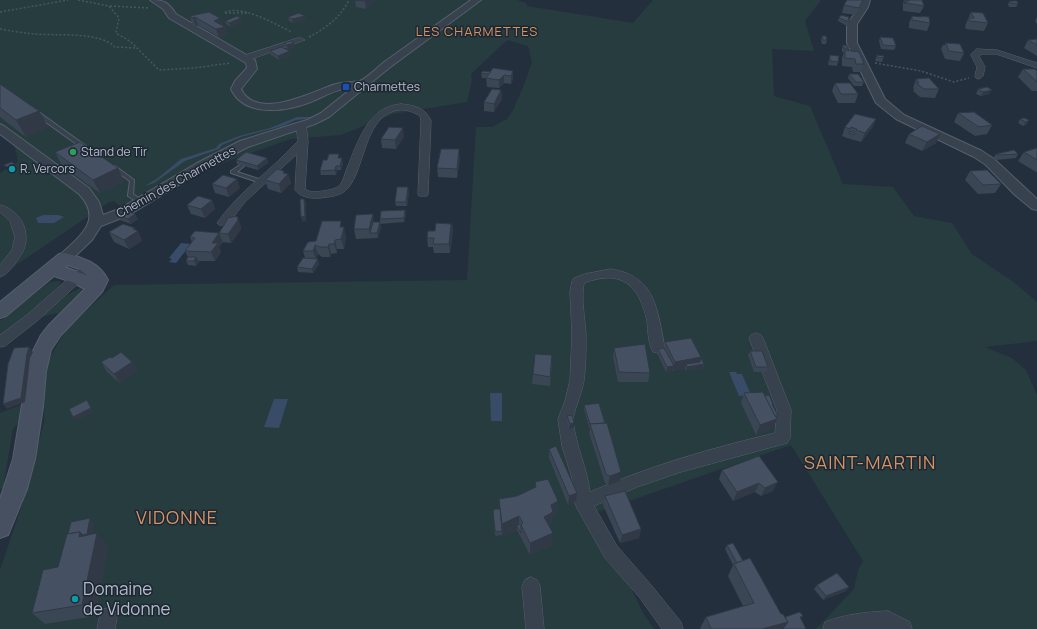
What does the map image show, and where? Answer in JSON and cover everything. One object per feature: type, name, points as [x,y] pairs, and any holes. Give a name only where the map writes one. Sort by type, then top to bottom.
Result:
[{"type":"main road","points":[[0,312],[59,264],[87,278],[90,296],[48,337],[41,351],[35,373],[33,406],[26,452],[14,491],[0,527]]},
{"type":"street","points":[[154,0],[164,4],[172,16],[246,58],[250,62],[252,69],[239,83],[236,89],[241,98],[251,104],[266,106],[290,104],[342,86],[359,85]]},
{"type":"street","name":"Chemin des Charmettes","points":[[96,223],[116,216],[221,155],[255,140],[301,125],[325,115],[359,85],[477,0]]},
{"type":"street","points":[[866,0],[864,7],[852,24],[852,43],[877,97],[900,117],[978,154],[990,162],[1019,191],[1037,206]]},
{"type":"street","points":[[246,58],[302,40]]},
{"type":"street","points":[[979,76],[981,67],[975,56],[980,51],[997,52],[1037,66]]},
{"type":"street","points":[[301,125],[303,141],[300,190],[304,194],[313,196],[341,189],[346,183],[364,141],[374,121],[379,116],[392,108],[400,107],[415,110],[424,115],[426,121],[422,194]]},
{"type":"street","points":[[0,128],[84,191],[92,199],[95,205],[97,214],[96,223],[87,237],[59,264]]},
{"type":"street","points":[[223,223],[232,208],[260,181],[295,151],[303,141]]},
{"type":"street","points":[[0,208],[8,210],[14,217],[19,225],[21,236],[17,250],[0,272]]},
{"type":"street","points":[[658,348],[650,307],[643,292],[632,279],[615,273],[604,273],[591,275],[578,281],[576,292],[579,335],[577,380],[572,401],[565,419],[570,446],[580,478],[583,503],[611,552],[646,592],[674,629]]},
{"type":"street","points":[[0,342],[87,278]]},
{"type":"street","points":[[583,503],[609,490],[645,477],[736,449],[782,438],[784,410],[756,338]]},
{"type":"street","points":[[531,586],[535,629]]},
{"type":"street","points":[[832,629],[857,622],[888,620],[903,629]]},
{"type":"lane","points":[[32,111],[91,152]]},
{"type":"lane","points":[[111,165],[132,181],[130,195],[141,202]]},
{"type":"lane","points":[[242,166],[233,172],[260,181]]},
{"type":"path","points":[[0,12],[68,0]]},
{"type":"path","points":[[78,0],[109,6],[168,9]]},
{"type":"path","points":[[247,13],[224,13],[228,10],[233,10],[247,13],[295,34],[302,40],[326,28],[339,17],[349,0]]},
{"type":"path","points":[[109,6],[119,18],[116,33],[131,42],[159,70],[206,68],[246,58]]},
{"type":"path","points":[[0,29],[36,34],[81,35],[111,43],[115,47],[137,48]]},
{"type":"path","points":[[858,55],[867,58],[874,63],[921,71],[954,82],[979,76]]},
{"type":"green space","points":[[0,0],[517,0],[526,3],[527,6],[633,23],[653,0],[821,0],[805,21],[814,51],[772,49],[774,96],[810,106],[843,184],[893,187],[914,216],[952,223],[972,254],[1015,283],[1037,302],[1037,341],[985,347],[1012,358],[1026,370],[1037,395],[1037,629],[816,629],[854,589],[858,570],[863,561],[791,445],[586,516],[607,561],[629,584],[643,613],[654,629],[0,629],[0,570],[25,496],[44,422],[46,365],[66,329],[114,285],[467,280],[476,127],[492,127],[507,119],[513,110],[524,85],[532,62],[528,46],[507,40],[471,74],[472,80],[467,102],[393,114],[341,135],[291,139],[152,188],[154,190],[123,208],[114,201],[108,203],[0,276],[0,173],[18,162],[13,138],[93,192],[0,124]]},
{"type":"green space","points":[[57,281],[61,282],[52,296],[0,338],[0,321],[46,285]]},
{"type":"green space","points":[[80,288],[84,291],[53,328],[28,410],[13,429],[3,488],[0,489],[0,413],[23,404],[33,351],[43,332],[58,313],[37,318],[58,300]]},
{"type":"water","points":[[327,110],[315,118],[296,120],[283,126],[241,137],[222,145],[219,149],[185,161],[154,183],[145,186],[158,178],[181,159],[216,148],[219,144],[239,136],[270,128],[297,117],[314,117]]},
{"type":"water","points":[[43,215],[58,215],[64,217],[54,223],[38,223],[36,218]]},
{"type":"water","points":[[181,243],[191,244],[176,263],[169,262],[172,259],[169,258]]},
{"type":"water","points":[[729,372],[742,374],[751,395],[739,396]]},
{"type":"water","points":[[490,393],[502,393],[502,421],[491,421]]},
{"type":"water","points":[[274,399],[288,399],[279,428],[264,427]]},
{"type":"building","points":[[847,0],[863,0],[859,8],[844,5]]},
{"type":"building","points":[[922,0],[924,6],[906,3],[906,1]]},
{"type":"building","points":[[1010,1],[1017,1],[1018,4],[1011,3]]},
{"type":"building","points":[[209,12],[220,18],[214,21],[225,27],[216,29],[195,17],[193,18],[190,16]]},
{"type":"building","points":[[971,12],[983,13],[988,23],[970,21],[968,18],[974,18]]},
{"type":"building","points":[[299,13],[305,16],[292,19],[288,17]]},
{"type":"building","points":[[841,15],[849,17],[849,22],[839,18]]},
{"type":"building","points":[[237,16],[241,18],[229,23],[225,21]]},
{"type":"building","points":[[912,16],[929,17],[930,23],[912,20]]},
{"type":"building","points":[[822,36],[826,36],[827,40],[823,40]]},
{"type":"building","points":[[880,37],[893,38],[896,46],[883,45]]},
{"type":"building","points":[[1037,39],[1037,45],[1028,40]]},
{"type":"building","points":[[291,41],[294,43],[287,45],[284,43]]},
{"type":"building","points":[[946,43],[960,44],[964,53],[949,51]]},
{"type":"building","points":[[843,45],[848,46],[848,48],[843,48]]},
{"type":"building","points":[[281,47],[290,51],[278,56],[270,51]]},
{"type":"building","points":[[845,50],[859,52],[864,64],[856,64],[855,59],[845,58]]},
{"type":"building","points":[[830,55],[839,56],[838,62],[830,61]]},
{"type":"building","points":[[877,55],[884,56],[883,58],[877,57]]},
{"type":"building","points":[[493,68],[513,71],[511,76],[504,75],[499,80],[486,78]]},
{"type":"building","points":[[1023,69],[1035,69],[1037,71],[1037,82]]},
{"type":"building","points":[[483,71],[491,72],[489,74],[481,73]]},
{"type":"building","points":[[849,74],[858,74],[864,82],[856,82]]},
{"type":"building","points":[[929,78],[939,89],[924,89],[916,83],[919,83],[916,79]]},
{"type":"building","points":[[835,83],[850,83],[858,94],[841,94]]},
{"type":"building","points":[[0,84],[39,111],[16,120],[0,108]]},
{"type":"building","points":[[987,87],[992,90],[983,92],[978,89]]},
{"type":"building","points":[[492,89],[501,90],[494,104],[484,102]]},
{"type":"building","points":[[974,112],[992,125],[979,127],[958,113]]},
{"type":"building","points":[[855,114],[876,119],[865,133],[851,127],[850,129],[845,127]]},
{"type":"building","points":[[1024,118],[1029,120],[1026,122],[1020,119]]},
{"type":"building","points":[[922,126],[940,134],[927,142],[909,134]]},
{"type":"building","points":[[389,127],[403,128],[395,140],[381,139]]},
{"type":"building","points":[[849,131],[855,133],[854,135],[849,133]]},
{"type":"building","points":[[80,142],[118,168],[93,180],[55,152]]},
{"type":"building","points":[[1037,148],[1037,160],[1024,152]]},
{"type":"building","points":[[441,149],[459,149],[457,169],[437,168]]},
{"type":"building","points":[[1014,150],[1018,154],[996,154]]},
{"type":"building","points":[[246,152],[267,158],[257,166],[236,160]]},
{"type":"building","points":[[329,154],[339,154],[338,158],[342,158],[340,166],[336,166],[335,170],[320,171],[323,160],[327,160]]},
{"type":"building","points":[[12,162],[14,164],[7,167],[4,165]]},
{"type":"building","points":[[277,169],[288,174],[279,184],[265,180]]},
{"type":"building","points":[[987,170],[1001,184],[983,185],[970,171]]},
{"type":"building","points":[[223,175],[237,179],[226,188],[212,184]]},
{"type":"building","points":[[397,187],[408,187],[406,202],[395,202]]},
{"type":"building","points":[[198,196],[212,200],[201,209],[187,205]]},
{"type":"building","points":[[300,199],[304,199],[305,216],[301,217]]},
{"type":"building","points":[[126,210],[135,214],[128,219],[118,216]]},
{"type":"building","points":[[405,210],[404,218],[380,219],[381,211]]},
{"type":"building","points":[[373,214],[369,229],[354,229],[356,215]]},
{"type":"building","points":[[237,216],[238,220],[228,234],[219,233],[227,218]]},
{"type":"building","points":[[322,221],[341,221],[340,227],[344,227],[341,239],[335,240],[334,244],[329,244],[328,247],[320,247],[315,245],[313,251],[303,251],[308,242],[316,241]]},
{"type":"building","points":[[373,222],[380,222],[377,233],[370,233]]},
{"type":"building","points":[[436,223],[451,224],[449,244],[433,244],[434,238],[427,238],[428,231],[435,231]]},
{"type":"building","points":[[123,224],[135,228],[133,229],[138,231],[124,240],[109,232]]},
{"type":"building","points":[[195,231],[219,233],[212,243],[218,243],[211,252],[185,251],[195,238],[190,237]]},
{"type":"building","points":[[188,257],[196,257],[194,261],[186,261]]},
{"type":"building","points":[[303,258],[318,259],[312,269],[297,267]]},
{"type":"building","points":[[691,338],[701,357],[675,362],[665,342]]},
{"type":"building","points":[[645,344],[650,373],[619,372],[614,348]]},
{"type":"building","points":[[29,347],[21,398],[3,404],[8,364],[14,348]]},
{"type":"building","points":[[664,348],[674,366],[667,367],[658,349]]},
{"type":"building","points":[[750,351],[762,351],[768,367],[756,367]]},
{"type":"building","points":[[121,352],[132,362],[114,374],[101,362],[110,357],[112,358]]},
{"type":"building","points":[[535,354],[552,355],[550,377],[533,374]]},
{"type":"building","points":[[701,358],[704,364],[687,367],[686,364],[700,362]]},
{"type":"building","points":[[763,392],[777,419],[760,425],[744,393]]},
{"type":"building","points":[[769,395],[778,416],[775,416],[765,396]]},
{"type":"building","points":[[87,400],[91,408],[73,417],[69,409]]},
{"type":"building","points":[[599,403],[605,423],[590,424],[584,405]]},
{"type":"building","points":[[572,415],[574,423],[570,424],[567,416]]},
{"type":"building","points":[[607,423],[621,472],[610,476],[606,474],[590,424]]},
{"type":"building","points":[[556,446],[577,493],[569,496],[549,449]]},
{"type":"building","points":[[759,456],[778,482],[765,488],[759,483],[737,492],[722,470]]},
{"type":"building","points":[[548,479],[558,501],[551,505],[553,512],[544,517],[553,533],[530,543],[521,525],[523,523],[519,516],[502,524],[499,499],[517,496],[536,487],[535,482]]},
{"type":"building","points":[[625,491],[641,529],[622,535],[605,496]]},
{"type":"building","points":[[494,509],[500,509],[502,531],[496,532],[495,530]]},
{"type":"building","points":[[90,518],[87,534],[83,535],[80,532],[68,534],[71,522]]},
{"type":"building","points":[[519,524],[521,527],[521,533],[517,526]]},
{"type":"building","points":[[80,532],[79,537],[97,533],[82,605],[32,613],[43,570],[58,567],[67,534]]},
{"type":"building","points":[[733,543],[743,561],[737,563],[727,545]]},
{"type":"building","points":[[750,558],[781,614],[783,614],[788,622],[762,629],[711,629],[706,617],[754,603],[734,564]]},
{"type":"building","points":[[837,573],[849,587],[826,596],[817,585]]},
{"type":"building","points":[[800,612],[803,616],[800,617],[806,629],[783,629],[788,622],[785,617]]},
{"type":"place","name":"Charmettes","points":[[346,87]]},
{"type":"place","name":"Stand de Tir","points":[[73,152]]},
{"type":"place","name":"R. Vercors","points":[[12,169]]},
{"type":"place","name":"Domaine de Vidonne","points":[[75,599]]},
{"type":"district","name":"LES CHARMETTES","points":[[477,31]]},
{"type":"district","name":"SAINT-MARTIN","points":[[870,463]]},
{"type":"district","name":"VIDONNE","points":[[177,518]]}]
